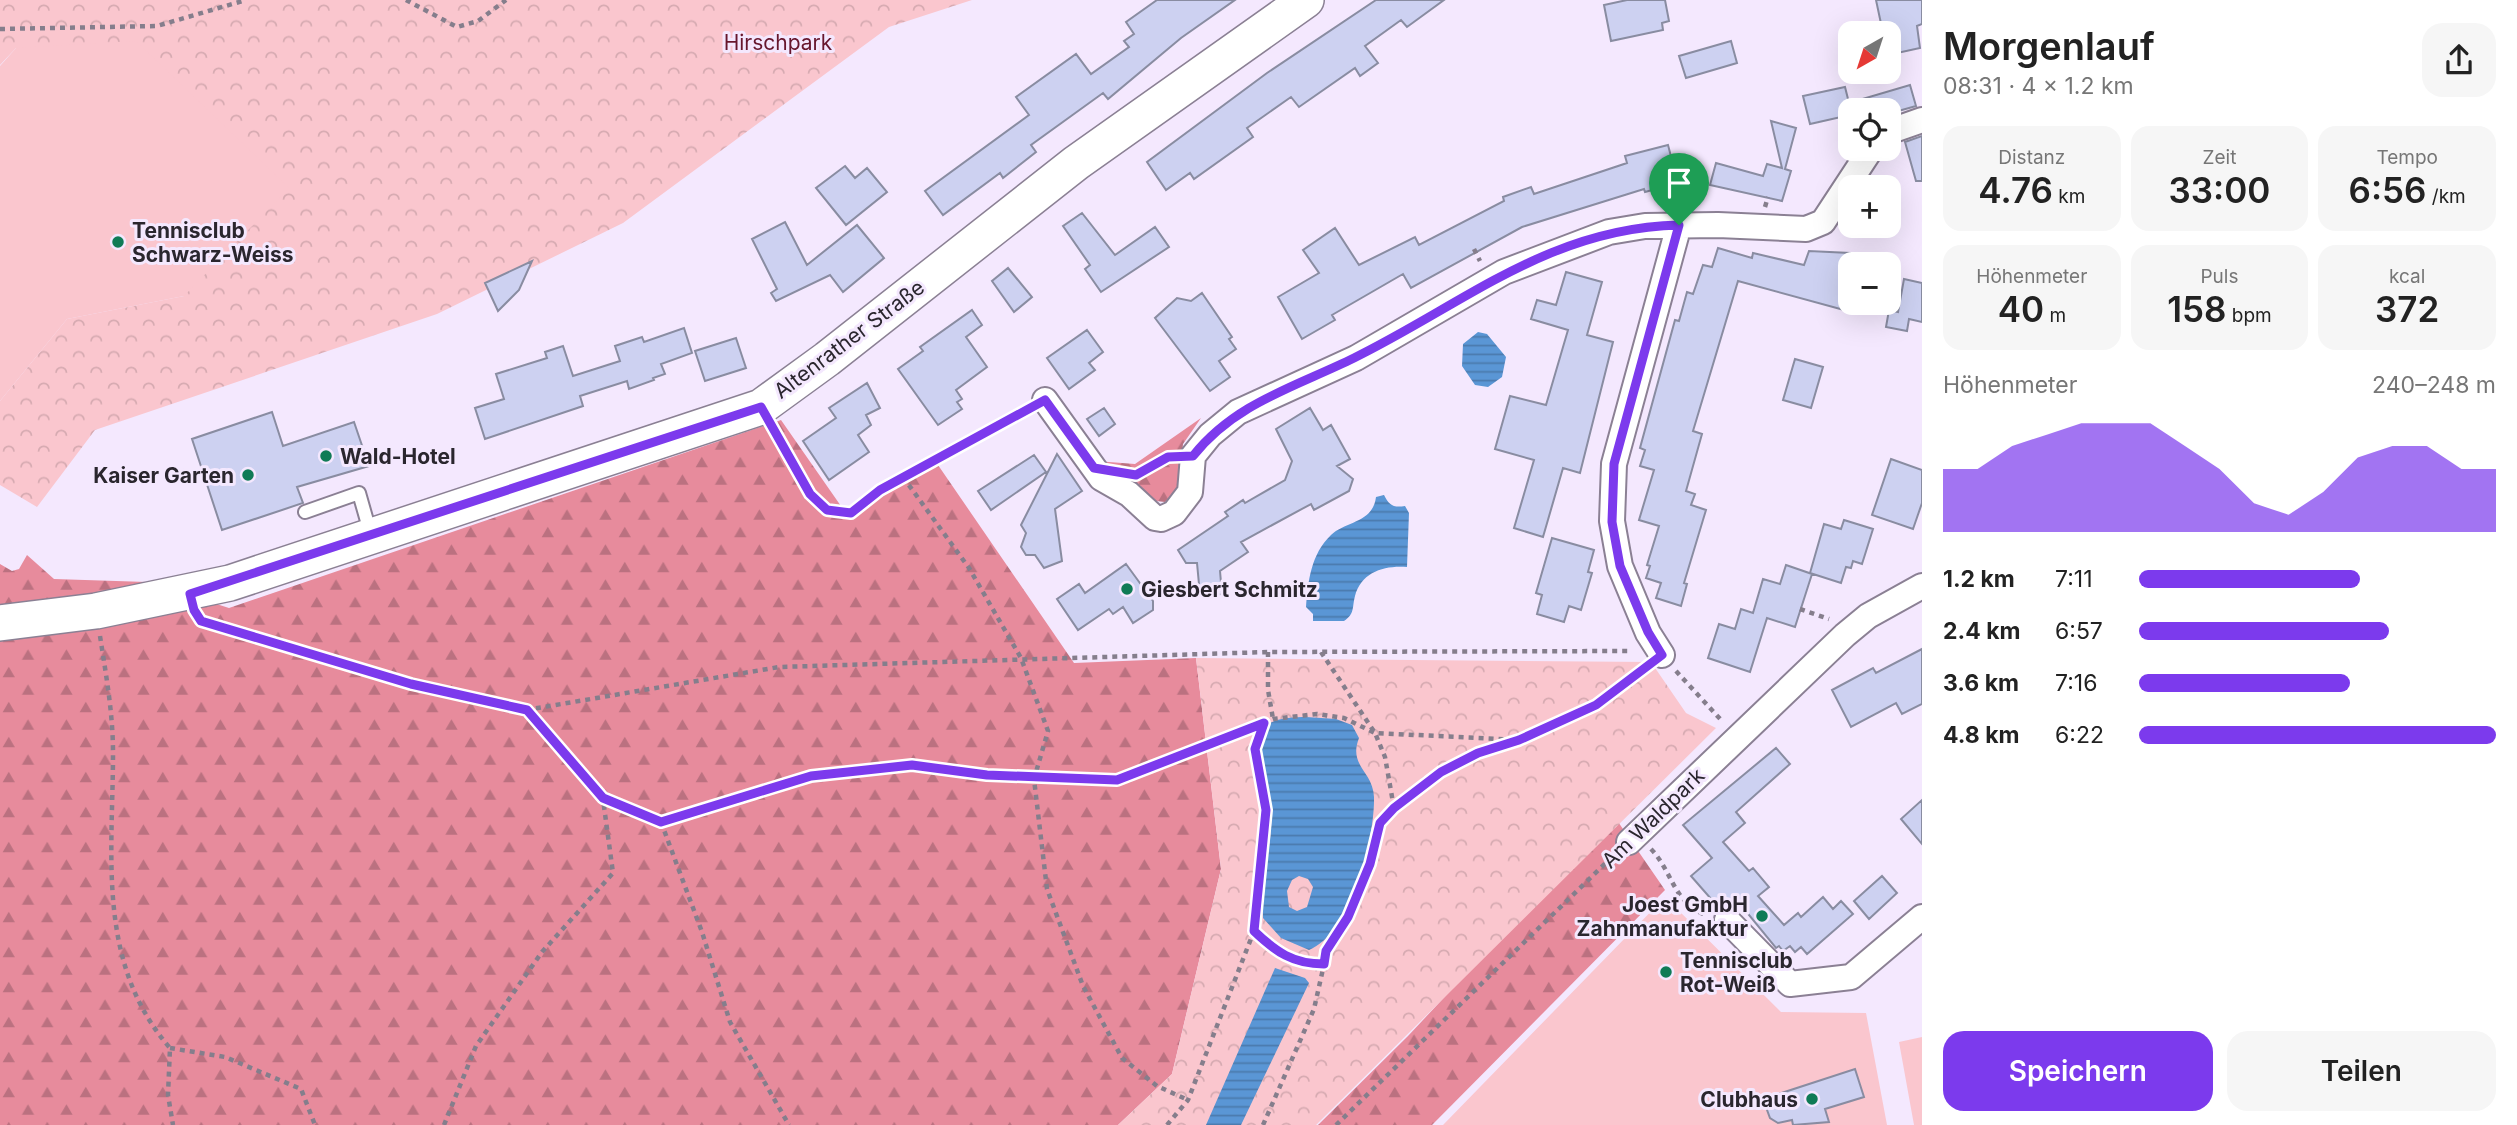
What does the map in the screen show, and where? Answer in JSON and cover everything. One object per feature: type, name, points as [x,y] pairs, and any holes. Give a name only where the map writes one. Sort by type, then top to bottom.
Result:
[{"type":"street","name":"Altenrather Straße","points":[[0,623],[96,611],[190,594],[761,407],[828,359],[1076,163],[1306,0]]},
{"type":"street","points":[[1901,127],[1922,120]]},
{"type":"street","points":[[1045,400],[1101,478],[1129,494],[1155,518],[1161,519],[1174,513],[1190,492],[1193,456],[1210,435],[1238,412],[1356,358],[1504,272],[1609,232],[1645,226],[1806,229],[1823,222],[1863,161]]},
{"type":"street","points":[[1662,655],[1648,632],[1620,566],[1612,522],[1613,475],[1629,402],[1679,225]]},
{"type":"street","name":"Am Waldpark","points":[[1633,838],[1845,635],[1868,616],[1922,586]]},
{"type":"street","points":[[1727,920],[1790,984],[1851,977],[1922,917]]},
{"type":"lane","points":[[305,512],[359,493],[372,535]]},
{"type":"path","points":[[0,29],[157,26],[246,0]]},
{"type":"path","points":[[406,0],[457,27],[478,21],[506,0]]},
{"type":"path","points":[[761,407],[810,494],[827,510],[851,513],[903,477],[1045,400]]},
{"type":"path","points":[[1094,468],[1136,475],[1168,457],[1193,456]]},
{"type":"path","points":[[903,477],[969,568],[1021,658],[1048,731],[1034,779],[1047,889],[1089,998],[1122,1058],[1157,1086],[1188,1100]]},
{"type":"path","points":[[190,594],[194,610],[201,621],[411,684],[527,710],[779,667],[1268,652],[1620,650],[1662,655],[1735,738]]},
{"type":"path","points":[[96,611],[109,695],[113,750],[111,903],[118,942],[138,997],[156,1031],[170,1048],[225,1057],[301,1089],[315,1125]]},
{"type":"path","points":[[1268,652],[1268,690],[1273,719]]},
{"type":"path","points":[[1321,652],[1375,733],[1385,757],[1394,808]]},
{"type":"path","points":[[1263,1125],[1314,1009],[1326,951],[1348,917],[1370,864],[1380,823],[1394,808],[1441,772],[1478,753],[1519,740],[1596,705],[1662,655]]},
{"type":"path","points":[[527,710],[603,798],[661,822],[811,776],[912,765],[1034,779],[1117,780],[1273,719],[1294,715],[1344,718],[1375,733],[1519,740]]},
{"type":"path","points":[[1167,1125],[1188,1100],[1254,931],[1266,810],[1255,749],[1264,723]]},
{"type":"path","points":[[444,1125],[476,1046],[542,952],[613,873],[603,798]]},
{"type":"path","points":[[661,822],[702,932],[730,1022],[789,1125]]},
{"type":"path","points":[[1633,838],[1664,862],[1674,891],[1703,915],[1727,920]]},
{"type":"path","name":"Am Waldpark","points":[[1336,1125],[1633,838]]},
{"type":"path","points":[[1254,931],[1286,958],[1300,963],[1324,964]]},
{"type":"path","points":[[170,1048],[167,1095],[173,1125]]},
{"type":"green space","name":"Hirschpark","points":[[0,0],[972,0],[889,27],[623,223],[437,314],[95,430],[37,507],[0,485],[0,401],[67,319],[184,296],[16,48],[0,65]]},
{"type":"green space","name":"Tennisclub Schwarz-Weiss","points":[[136,41],[289,188],[184,296],[67,319],[0,401],[0,66],[16,48]]},
{"type":"green space","points":[[1201,418],[1183,444],[1182,454],[1165,455],[1135,472],[1096,461],[1135,464]]},
{"type":"green space","points":[[781,420],[850,519],[883,494],[938,465],[1074,663],[1196,658],[1221,869],[1172,1074],[1118,1125],[0,1125],[0,564],[12,571],[19,569],[27,555],[54,579],[147,582],[229,608]]},
{"type":"green space","points":[[1167,460],[1181,460],[1179,486],[1165,502],[1156,501],[1106,471],[1135,478]]},
{"type":"green space","points":[[1196,658],[1651,662],[1686,713],[1716,728],[1316,1125],[1118,1125],[1172,1074],[1221,869]]},
{"type":"green space","points":[[1614,816],[1665,890],[1432,1125],[1318,1125],[1408,1036]]},
{"type":"green space","name":"Tennisclub Rot-Weiß","points":[[1665,897],[1781,1012],[1866,1013],[1887,1125],[1443,1125]]},
{"type":"green space","points":[[1922,1037],[1922,1125],[1914,1125],[1899,1042]]},
{"type":"water","points":[[1478,332],[1487,334],[1506,357],[1502,377],[1488,387],[1475,385],[1462,366],[1463,344]]},
{"type":"water","points":[[1384,495],[1392,505],[1405,506],[1409,513],[1407,567],[1390,567],[1368,576],[1358,588],[1352,613],[1344,621],[1313,621],[1313,614],[1306,607],[1310,578],[1315,559],[1324,542],[1337,530],[1364,517],[1374,506],[1376,497]]},
{"type":"water","points":[[1301,717],[1336,719],[1352,725],[1359,738],[1356,748],[1359,762],[1373,788],[1374,797],[1370,836],[1358,883],[1337,925],[1324,941],[1309,950],[1281,938],[1263,918],[1271,805],[1260,765],[1258,744],[1260,735],[1269,724]],"holes":[[[1299,876],[1308,879],[1313,887],[1307,907],[1297,911],[1289,907],[1287,891],[1292,880]]]},
{"type":"water","points":[[1275,968],[1305,978],[1309,983],[1241,1125],[1206,1125]]},
{"type":"building","points":[[1157,0],[1235,0],[1181,38],[1108,99],[1103,93],[1031,145],[1036,152],[1003,178],[1000,173],[943,215],[925,191],[1029,115],[1016,97],[1076,54],[1091,74],[1129,47],[1124,41],[1134,34],[1126,22]]},
{"type":"building","points":[[1376,0],[1444,0],[1407,27],[1401,20],[1365,46],[1378,63],[1360,76],[1355,68],[1299,107],[1291,97],[1247,128],[1253,137],[1194,179],[1190,173],[1166,190],[1147,162],[1267,73]]},
{"type":"building","points":[[1627,0],[1665,0],[1669,21],[1662,23],[1663,30],[1611,41],[1604,5]]},
{"type":"building","points":[[1876,0],[1922,0],[1922,24],[1917,26],[1920,48],[1901,52],[1901,21],[1880,21]]},
{"type":"building","points":[[1731,41],[1737,63],[1686,78],[1679,56]]},
{"type":"building","points":[[1910,85],[1916,106],[1901,110],[1901,98],[1866,98]]},
{"type":"building","points":[[1845,87],[1848,98],[1838,98],[1838,118],[1810,124],[1803,96]]},
{"type":"building","points":[[1771,121],[1796,128],[1785,169],[1791,171],[1782,201],[1710,185],[1716,163],[1763,176],[1767,164],[1782,168]]},
{"type":"building","points":[[1922,136],[1922,181],[1916,181],[1905,142]]},
{"type":"building","points":[[1668,145],[1678,183],[1645,192],[1644,189],[1522,227],[1411,288],[1403,274],[1332,315],[1335,320],[1302,339],[1278,297],[1319,273],[1303,250],[1335,228],[1359,265],[1415,237],[1419,245],[1504,201],[1503,197],[1531,187],[1534,194],[1627,163],[1625,156]]},
{"type":"building","points":[[845,166],[855,178],[867,168],[887,192],[846,225],[816,188]]},
{"type":"building","points":[[1082,213],[1115,255],[1155,227],[1169,247],[1101,292],[1085,269],[1090,265],[1063,226]]},
{"type":"building","points":[[785,222],[807,265],[857,225],[884,258],[843,292],[830,275],[776,301],[771,293],[777,289],[752,239]]},
{"type":"building","points":[[1718,248],[1752,258],[1753,253],[1804,265],[1809,251],[1838,252],[1838,308],[1738,281],[1693,431],[1702,434],[1686,491],[1695,494],[1691,505],[1706,510],[1684,583],[1687,584],[1681,606],[1656,598],[1661,583],[1646,578],[1650,566],[1647,565],[1659,526],[1639,520],[1654,470],[1640,466],[1645,450],[1640,448],[1675,320],[1679,321],[1687,292],[1693,294],[1703,265],[1712,267]]},
{"type":"building","points":[[532,261],[519,290],[498,311],[485,283]]},
{"type":"building","points":[[1008,268],[1032,297],[1014,312],[992,281]]},
{"type":"building","points":[[1566,272],[1602,282],[1587,335],[1613,342],[1580,473],[1563,468],[1543,537],[1514,528],[1534,460],[1495,449],[1510,396],[1546,405],[1568,330],[1531,319],[1537,300],[1556,305]]},
{"type":"building","points":[[1904,279],[1922,283],[1922,322],[1909,319],[1907,331],[1886,327],[1888,315],[1901,315]]},
{"type":"building","points":[[1202,293],[1232,337],[1229,339],[1236,349],[1219,361],[1230,377],[1210,391],[1155,318],[1177,298],[1191,301]]},
{"type":"building","points":[[972,310],[982,325],[966,337],[987,367],[956,390],[962,399],[957,402],[962,409],[938,425],[898,369],[923,351],[920,347]]},
{"type":"building","points":[[684,328],[692,353],[661,364],[665,374],[629,389],[627,381],[580,396],[583,406],[485,439],[475,408],[504,399],[496,374],[547,358],[545,352],[563,346],[573,376],[620,361],[615,346],[642,337],[644,342]]},
{"type":"building","points":[[1087,330],[1103,352],[1089,363],[1095,370],[1069,389],[1047,358]]},
{"type":"building","points":[[736,338],[746,368],[705,381],[695,351]]},
{"type":"building","points":[[1795,359],[1823,367],[1811,408],[1783,400]]},
{"type":"building","points":[[867,383],[880,408],[866,415],[871,425],[858,435],[869,452],[829,480],[803,441],[836,418],[829,408]]},
{"type":"building","points":[[1104,408],[1115,424],[1099,436],[1087,419]]},
{"type":"building","points":[[1310,408],[1323,430],[1331,425],[1350,459],[1337,466],[1353,479],[1349,491],[1314,510],[1311,504],[1241,542],[1248,552],[1220,571],[1222,594],[1200,595],[1197,563],[1186,563],[1178,550],[1228,516],[1225,512],[1243,500],[1245,503],[1285,480],[1292,461],[1276,429]]},
{"type":"building","name":"Kaiser Garten","points":[[272,412],[283,446],[354,422],[369,466],[297,487],[303,503],[222,530],[192,439]]},
{"type":"building","points":[[1057,454],[1082,491],[1055,509],[1062,561],[1044,568],[1035,555],[1026,555],[1021,547],[1026,533],[1021,525]]},
{"type":"building","points":[[1034,455],[1046,472],[991,510],[978,491]]},
{"type":"building","points":[[1891,459],[1922,470],[1922,503],[1913,529],[1872,515]]},
{"type":"building","points":[[1844,520],[1873,529],[1862,564],[1853,561],[1851,568],[1846,567],[1841,583],[1810,573],[1824,524],[1841,529]]},
{"type":"building","points":[[1552,538],[1594,550],[1588,572],[1592,573],[1581,610],[1569,606],[1564,622],[1537,614],[1542,595],[1536,593]]},
{"type":"building","points":[[1126,564],[1153,601],[1153,610],[1133,623],[1123,607],[1113,614],[1109,609],[1078,630],[1057,599],[1079,584],[1085,593]]},
{"type":"building","points":[[1786,565],[1812,574],[1795,627],[1767,618],[1750,672],[1708,658],[1719,624],[1735,629],[1741,609],[1753,613],[1763,579],[1780,584]]},
{"type":"building","points":[[1922,649],[1922,704],[1902,714],[1896,703],[1851,727],[1832,690],[1873,668],[1876,673]]},
{"type":"building","points":[[1776,748],[1790,764],[1736,812],[1745,823],[1723,842],[1749,871],[1753,868],[1769,887],[1758,896],[1784,925],[1798,913],[1801,917],[1823,897],[1833,909],[1841,901],[1853,914],[1807,954],[1801,947],[1795,952],[1790,946],[1783,951],[1779,946],[1776,948],[1736,899],[1719,908],[1691,876],[1712,858],[1683,825]]},
{"type":"building","points":[[1922,800],[1922,844],[1901,819]]},
{"type":"building","points":[[1882,876],[1897,893],[1869,919],[1854,901]]},
{"type":"building","points":[[1855,1069],[1864,1097],[1825,1109],[1829,1122],[1793,1125],[1792,1120],[1778,1123],[1770,1118],[1763,1099]]},
{"type":"place","name":"Tennisclub Schwarz-Weiss","points":[[118,242]]},
{"type":"place","name":"Wald-Hotel","points":[[326,456]]},
{"type":"place","name":"Kaiser Garten","points":[[248,475]]},
{"type":"place","name":"Giesbert Schmitz","points":[[1127,589]]},
{"type":"place","name":"Joest GmbH Zahnmanufaktur","points":[[1762,916]]},
{"type":"place","name":"Tennisclub Rot-Weiß","points":[[1666,972]]},
{"type":"place","name":"Clubhaus","points":[[1812,1099]]},
{"type":"route","points":[[1679,225],[1614,464],[1612,522],[1620,566],[1648,632],[1662,655],[1596,705],[1519,740],[1478,753],[1441,772],[1394,808],[1380,823],[1370,864],[1348,917],[1326,951],[1324,964],[1300,963],[1286,958],[1254,931],[1266,810],[1255,749],[1256,737],[1264,723],[1117,780],[1034,779],[912,765],[811,776],[661,822],[603,798],[527,710],[411,684],[246,635],[201,621],[194,610],[190,594],[230,583],[532,481],[637,450],[761,407],[810,494],[827,510],[851,513],[880,490],[1045,400],[1094,468],[1136,475],[1168,457],[1193,456],[1210,435],[1238,412],[1356,358],[1504,272],[1609,232],[1645,226],[1679,225]]}]
